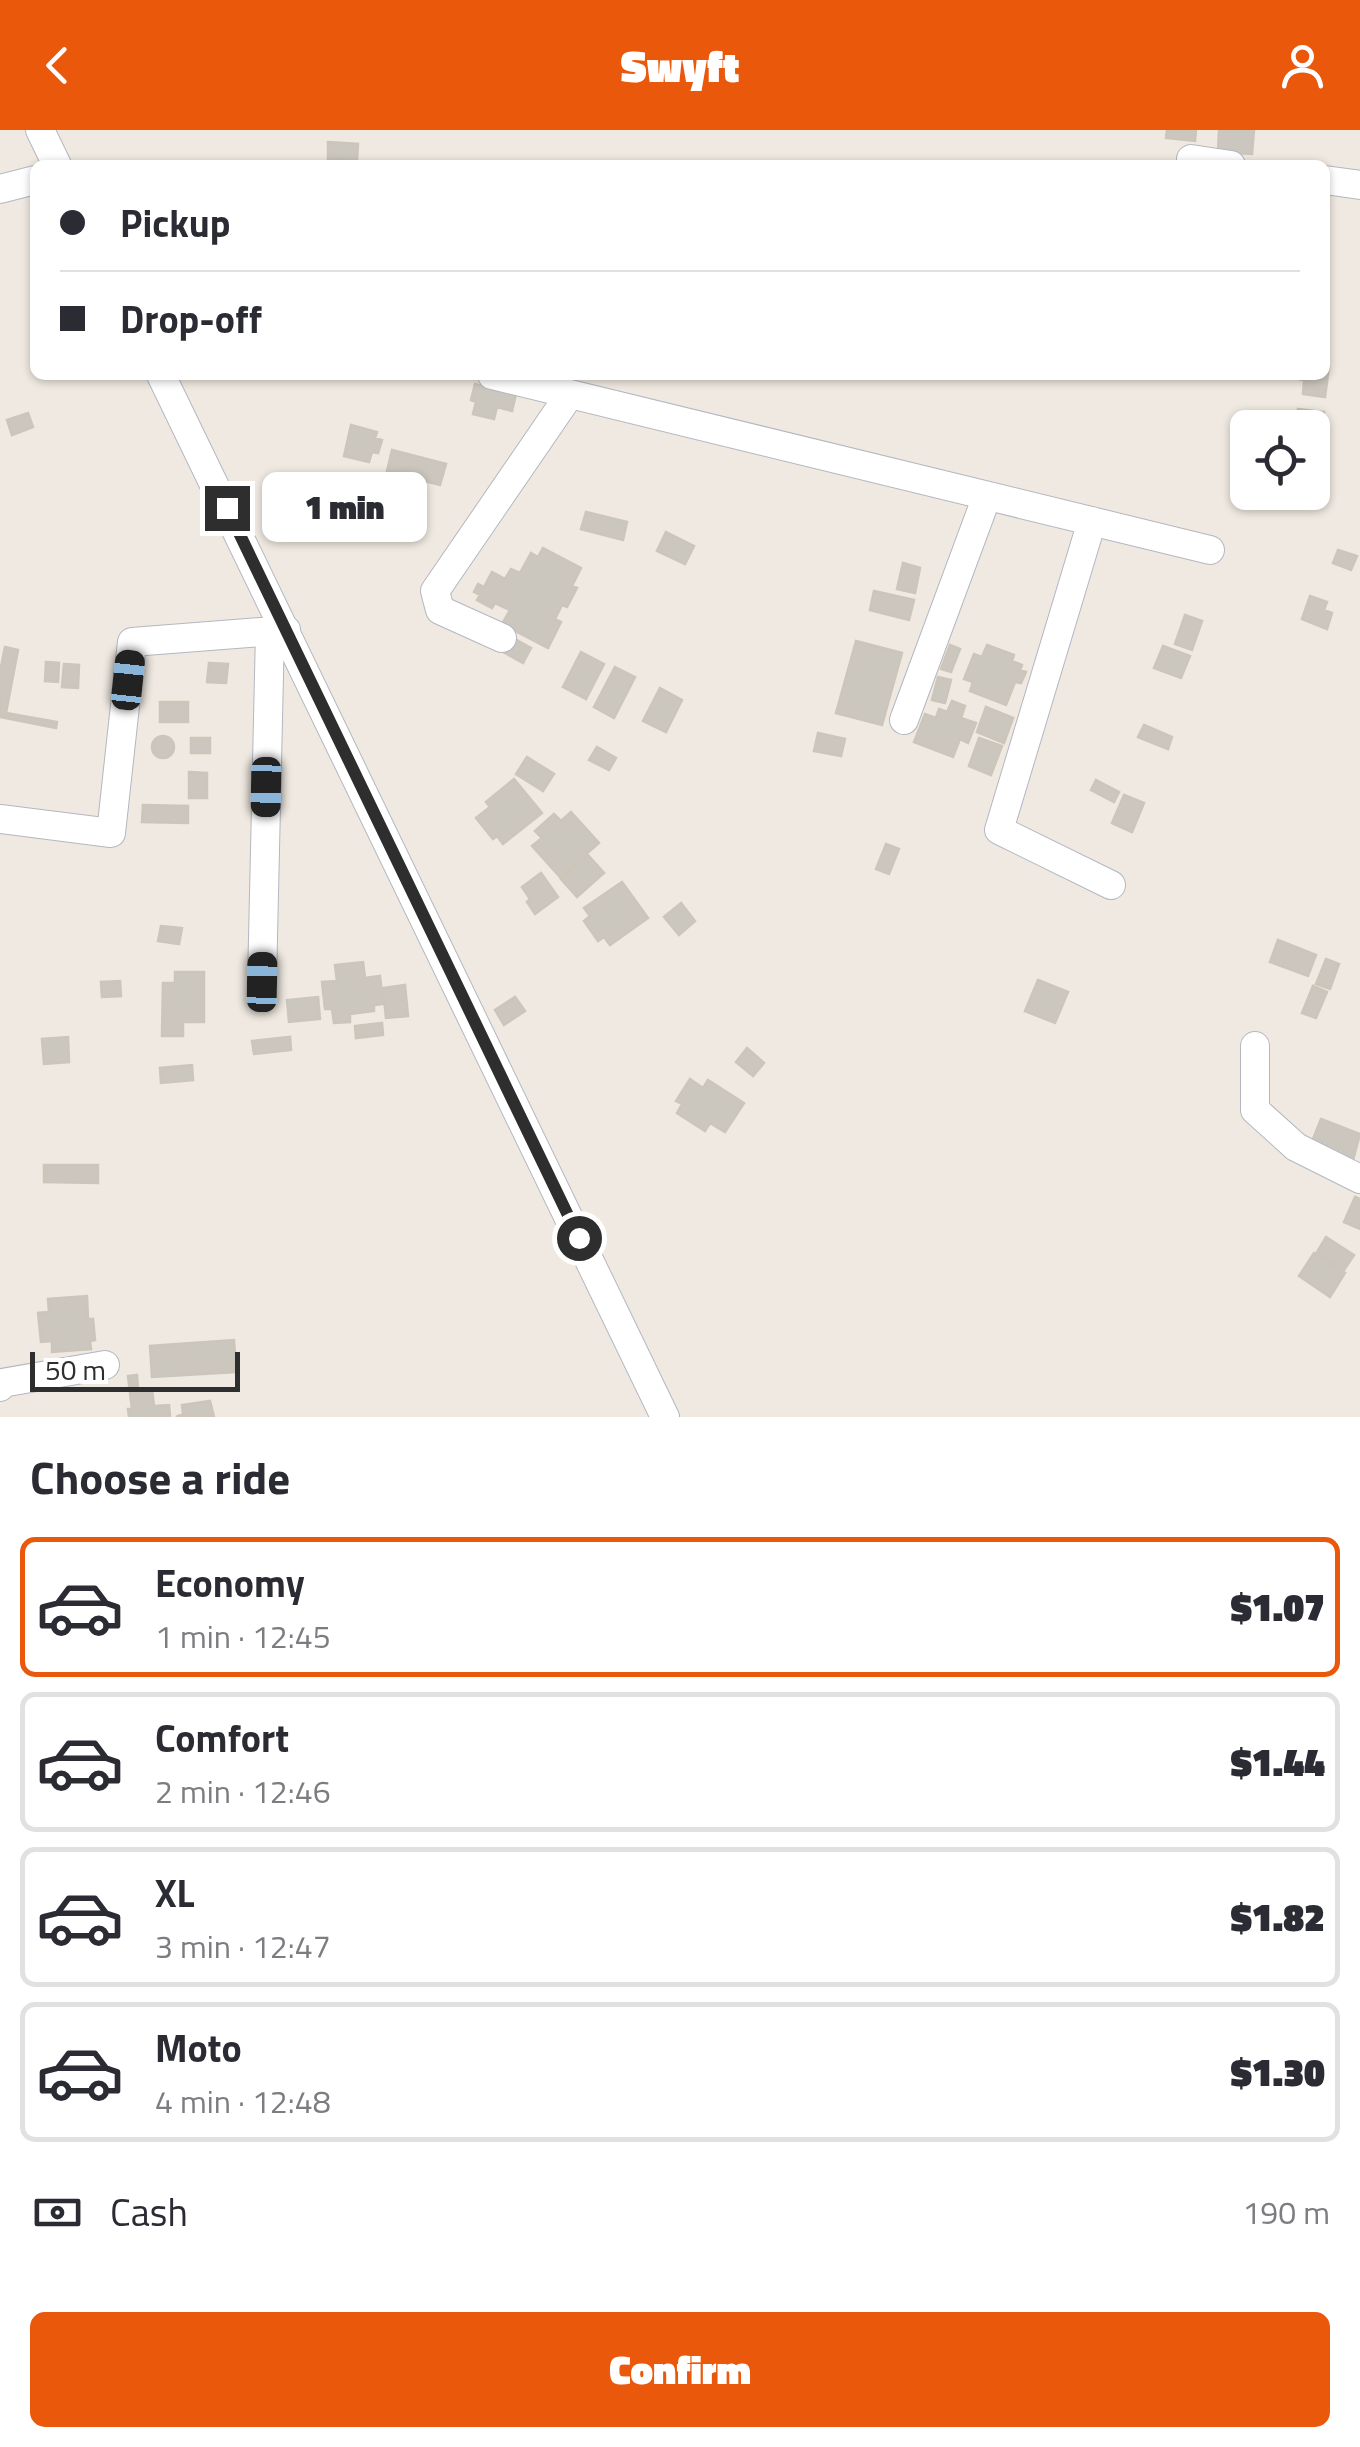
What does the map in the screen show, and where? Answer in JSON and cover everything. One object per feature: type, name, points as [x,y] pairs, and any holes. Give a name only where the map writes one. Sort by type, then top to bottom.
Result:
[{"type":"street","points":[[40,130],[55,160]]},
{"type":"street","points":[[1191,159],[1198,160]]},
{"type":"street","points":[[0,189],[30,181]]},
{"type":"street","points":[[1330,181],[1360,185]]},
{"type":"street","points":[[164,380],[278,630],[665,1417]]},
{"type":"street","points":[[513,380],[1210,550]]},
{"type":"street","points":[[502,638],[440,610],[435,591],[570,394]]},
{"type":"street","points":[[904,720],[987,496]]},
{"type":"street","points":[[1092,521],[1000,830],[1111,885]]},
{"type":"street","points":[[0,819],[111,834],[132,642],[278,630]]},
{"type":"street","points":[[262,982],[278,630]]},
{"type":"street","points":[[1256,1046],[1255,1110],[1296,1146],[1360,1179]]},
{"type":"street","points":[[0,1388],[2,1383],[105,1365]]},
{"type":"building","points":[[1167,130],[1196,130],[1195,141],[1166,138]]},
{"type":"building","points":[[1219,130],[1254,130],[1252,154],[1218,152]]},
{"type":"building","points":[[328,142],[358,144],[357,160],[328,159]]},
{"type":"building","points":[[1304,380],[1327,380],[1325,397],[1303,394]]},
{"type":"building","points":[[475,384],[516,394],[512,411],[497,407],[494,419],[473,414]]},
{"type":"building","points":[[28,413],[33,427],[12,435],[7,420]]},
{"type":"building","points":[[351,425],[377,432],[375,438],[382,440],[378,453],[372,452],[369,462],[344,456]]},
{"type":"building","points":[[392,450],[446,464],[440,485],[387,471]]},
{"type":"building","points":[[586,512],[627,522],[623,540],[581,529]]},
{"type":"building","points":[[666,532],[694,546],[685,564],[657,551]]},
{"type":"building","points":[[543,548],[581,568],[572,586],[577,588],[555,619],[561,622],[548,648],[502,624],[510,610],[495,603],[492,608],[477,600],[480,595],[474,592],[478,584],[484,587],[492,572],[505,579],[511,569],[520,573],[531,553],[538,557]]},
{"type":"building","points":[[1338,550],[1357,556],[1351,570],[1333,563]]},
{"type":"building","points":[[903,563],[920,568],[915,593],[897,589]]},
{"type":"building","points":[[874,591],[914,600],[909,620],[870,610]]},
{"type":"building","points":[[1310,596],[1327,602],[1324,610],[1332,613],[1327,629],[1302,619]]},
{"type":"building","points":[[1185,615],[1202,621],[1192,650],[1175,644]]},
{"type":"building","points":[[506,634],[531,648],[523,663],[498,649]]},
{"type":"building","points":[[856,641],[902,653],[882,725],[836,713]]},
{"type":"building","points":[[950,645],[960,649],[951,672],[941,669]]},
{"type":"building","points":[[987,645],[1014,655],[1012,661],[1022,665],[1020,670],[1026,672],[1021,683],[1015,682],[1006,705],[970,691],[973,682],[964,679],[974,654],[982,657]]},
{"type":"building","points":[[1163,646],[1190,656],[1181,678],[1154,668]]},
{"type":"building","points":[[5,647],[18,650],[6,713],[57,722],[56,728],[0,717],[0,672]]},
{"type":"building","points":[[581,652],[604,664],[586,699],[563,687]]},
{"type":"building","points":[[46,662],[59,663],[58,682],[45,681]]},
{"type":"building","points":[[209,663],[228,664],[226,683],[207,682]]},
{"type":"building","points":[[64,664],[79,665],[78,688],[62,687]]},
{"type":"building","points":[[615,667],[635,677],[614,718],[594,707]]},
{"type":"building","points":[[938,677],[951,680],[945,703],[932,700]]},
{"type":"building","points":[[660,688],[682,700],[666,732],[643,721]]},
{"type":"building","points":[[952,701],[965,706],[961,718],[976,723],[968,743],[960,739],[953,757],[914,742],[925,714],[936,718],[939,709],[947,712]]},
{"type":"building","points":[[160,702],[188,702],[188,722],[160,722]]},
{"type":"building","points":[[986,707],[1013,718],[1004,743],[977,732]]},
{"type":"building","points":[[1144,725],[1172,737],[1168,749],[1138,737]]},
{"type":"building","points":[[818,733],[845,739],[841,756],[814,751]]},
{"type":"building","points":[[159,736],[167,736],[174,747],[167,758],[159,758],[152,751],[152,743]]},
{"type":"building","points":[[191,738],[210,738],[210,753],[191,753]]},
{"type":"building","points":[[979,738],[1002,746],[991,775],[969,766]]},
{"type":"building","points":[[597,747],[616,758],[609,770],[589,760]]},
{"type":"building","points":[[527,757],[554,774],[543,791],[516,774]]},
{"type":"building","points":[[189,772],[207,773],[207,798],[189,798]]},
{"type":"building","points":[[514,779],[542,813],[503,844],[497,836],[493,839],[476,818],[490,807],[486,802]]},
{"type":"building","points":[[1096,780],[1119,792],[1114,802],[1091,790]]},
{"type":"building","points":[[1124,795],[1144,803],[1132,832],[1112,823]]},
{"type":"building","points":[[143,805],[188,806],[188,823],[142,822]]},
{"type":"building","points":[[571,812],[599,843],[560,877],[532,846],[542,838],[535,831],[554,814],[561,821]]},
{"type":"building","points":[[886,844],[899,849],[889,874],[876,869]]},
{"type":"building","points":[[588,855],[604,873],[577,897],[561,879]]},
{"type":"building","points":[[541,873],[558,897],[535,914],[522,887]]},
{"type":"building","points":[[622,882],[648,918],[610,945],[604,937],[598,941],[584,921],[590,916],[584,908]]},
{"type":"building","points":[[681,903],[695,921],[679,935],[664,917]]},
{"type":"building","points":[[161,926],[182,928],[179,944],[158,941]]},
{"type":"building","points":[[1278,940],[1316,955],[1308,976],[1270,962]]},
{"type":"building","points":[[1326,959],[1339,964],[1330,989],[1316,984]]},
{"type":"building","points":[[363,962],[365,978],[380,976],[383,1004],[374,1005],[374,1011],[350,1014],[350,1022],[334,1023],[332,1009],[325,1009],[322,982],[337,981],[335,965]]},
{"type":"building","points":[[175,972],[204,972],[204,1022],[183,1022],[183,1036],[162,1036],[163,983],[175,983]]},
{"type":"building","points":[[1038,980],[1068,992],[1055,1023],[1025,1011]]},
{"type":"building","points":[[120,981],[121,996],[102,997],[101,982]]},
{"type":"building","points":[[405,985],[408,1016],[386,1018],[383,988]]},
{"type":"building","points":[[1313,986],[1327,992],[1316,1018],[1302,1013]]},
{"type":"building","points":[[318,997],[320,1019],[289,1022],[287,1000]]},
{"type":"building","points":[[515,997],[525,1011],[504,1025],[495,1010]]},
{"type":"building","points":[[382,1023],[383,1035],[356,1038],[355,1026]]},
{"type":"building","points":[[68,1037],[69,1062],[44,1064],[42,1039]]},
{"type":"building","points":[[290,1037],[291,1050],[254,1054],[252,1041]]},
{"type":"building","points":[[747,1048],[764,1063],[753,1076],[736,1062]]},
{"type":"building","points":[[192,1065],[193,1080],[161,1083],[160,1068]]},
{"type":"building","points":[[690,1079],[703,1088],[708,1080],[744,1103],[725,1132],[710,1123],[705,1131],[677,1113],[682,1104],[676,1101]]},
{"type":"building","points":[[1321,1119],[1360,1134],[1353,1160],[1311,1144]]},
{"type":"building","points":[[44,1165],[98,1165],[98,1183],[44,1182]]},
{"type":"building","points":[[1355,1197],[1360,1199],[1360,1229],[1344,1222]]},
{"type":"building","points":[[1326,1237],[1354,1255],[1344,1270],[1317,1252]]},
{"type":"building","points":[[1314,1253],[1345,1273],[1330,1297],[1299,1276]]},
{"type":"building","points":[[87,1296],[88,1319],[93,1319],[95,1340],[90,1341],[91,1349],[52,1352],[52,1341],[41,1342],[38,1313],[49,1312],[48,1299]]},
{"type":"building","points":[[234,1340],[236,1372],[152,1377],[150,1346]]},
{"type":"building","points":[[137,1375],[138,1390],[152,1389],[154,1406],[169,1405],[170,1417],[129,1417],[128,1409],[132,1409],[128,1376]]},
{"type":"building","points":[[210,1401],[214,1417],[176,1417],[183,1414],[182,1405]]},
{"type":"route","points":[[227,508],[579,1238]]}]
